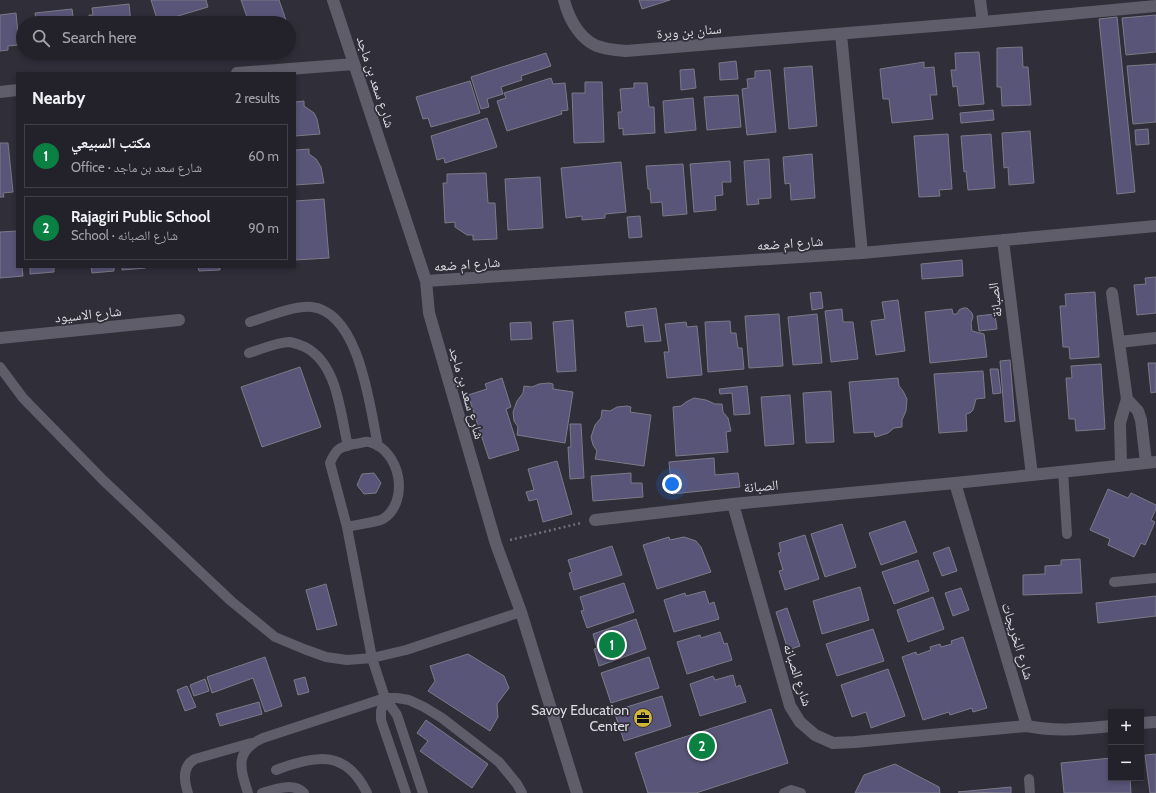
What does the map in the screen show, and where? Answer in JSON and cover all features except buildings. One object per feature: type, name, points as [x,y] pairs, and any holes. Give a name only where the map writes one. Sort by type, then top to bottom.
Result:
[{"type":"street","name":"شارع سعد بن ماجد","points":[[333,0],[426,282],[429,313],[496,544],[521,612],[577,793]]},
{"type":"street","name":"سنان بن وبرة","points":[[564,0],[576,29],[588,41],[602,48],[626,50],[841,34],[1156,6]]},
{"type":"street","points":[[980,0],[983,22]]},
{"type":"street","points":[[841,34],[862,253]]},
{"type":"street","points":[[251,72],[354,64]]},
{"type":"street","points":[[0,92],[16,90]]},
{"type":"street","name":"شارع ام ضعه","points":[[426,282],[862,253],[1156,226]]},
{"type":"street","name":"الصبانة","points":[[1003,240],[1032,475]]},
{"type":"street","points":[[1112,293],[1127,399],[1120,424],[1121,465]]},
{"type":"street","name":"شارع الاسيود","points":[[0,338],[179,320]]},
{"type":"street","points":[[1120,342],[1156,338]]},
{"type":"street","points":[[1127,399],[1138,411],[1151,462]]},
{"type":"street","name":"الصبانة","points":[[595,520],[733,504],[955,484],[1151,462]]},
{"type":"street","name":"شارع الخريجات","points":[[955,484],[1027,726]]},
{"type":"street","name":"شارع الصبانه","points":[[733,504],[790,706],[800,722],[814,735],[834,743],[1027,726]]},
{"type":"street","points":[[1144,723],[1156,722]]},
{"type":"street","points":[[1027,726],[1047,730],[1070,730],[1108,726]]},
{"type":"lane","points":[[250,322],[288,310],[311,307],[327,311],[334,316],[347,333],[360,364],[378,446]]},
{"type":"lane","points":[[249,353],[273,345],[292,342],[309,350],[319,357],[334,384],[348,446]]},
{"type":"lane","points":[[0,367],[23,398],[103,480],[231,601],[275,636],[326,657],[347,660],[372,658],[406,650],[521,612]]},
{"type":"lane","points":[[347,526],[382,519],[391,510],[398,496],[396,469],[392,458],[384,449],[368,442],[340,447],[334,454],[330,463],[347,526],[372,658],[385,698],[397,714],[423,793]]},
{"type":"lane","points":[[1063,472],[1068,534]]},
{"type":"lane","points":[[1114,582],[1156,578]]},
{"type":"lane","points":[[385,698],[381,711],[381,720],[406,793]]},
{"type":"lane","points":[[188,793],[185,782],[185,772],[189,762],[195,759],[253,742],[385,698],[397,698],[409,700],[442,718],[499,762],[517,784],[522,793]]},
{"type":"lane","points":[[248,793],[240,770],[245,750],[253,742]]},
{"type":"lane","points":[[276,770],[299,761],[325,759],[337,762],[344,764],[355,773],[367,793]]},
{"type":"lane","points":[[1029,779],[1030,793]]},
{"type":"lane","points":[[262,793],[278,788],[296,787],[304,793]]},
{"type":"lane","points":[[784,793],[792,790],[800,793]]},
{"type":"path","points":[[496,544],[595,520]]},
{"type":"place","name":"مكتب السبيعي","points":[[612,645]]},
{"type":"place","name":"Savoy Education Center","points":[[643,718]]},
{"type":"place","name":"Rajagiri Public School","points":[[702,746]]}]
